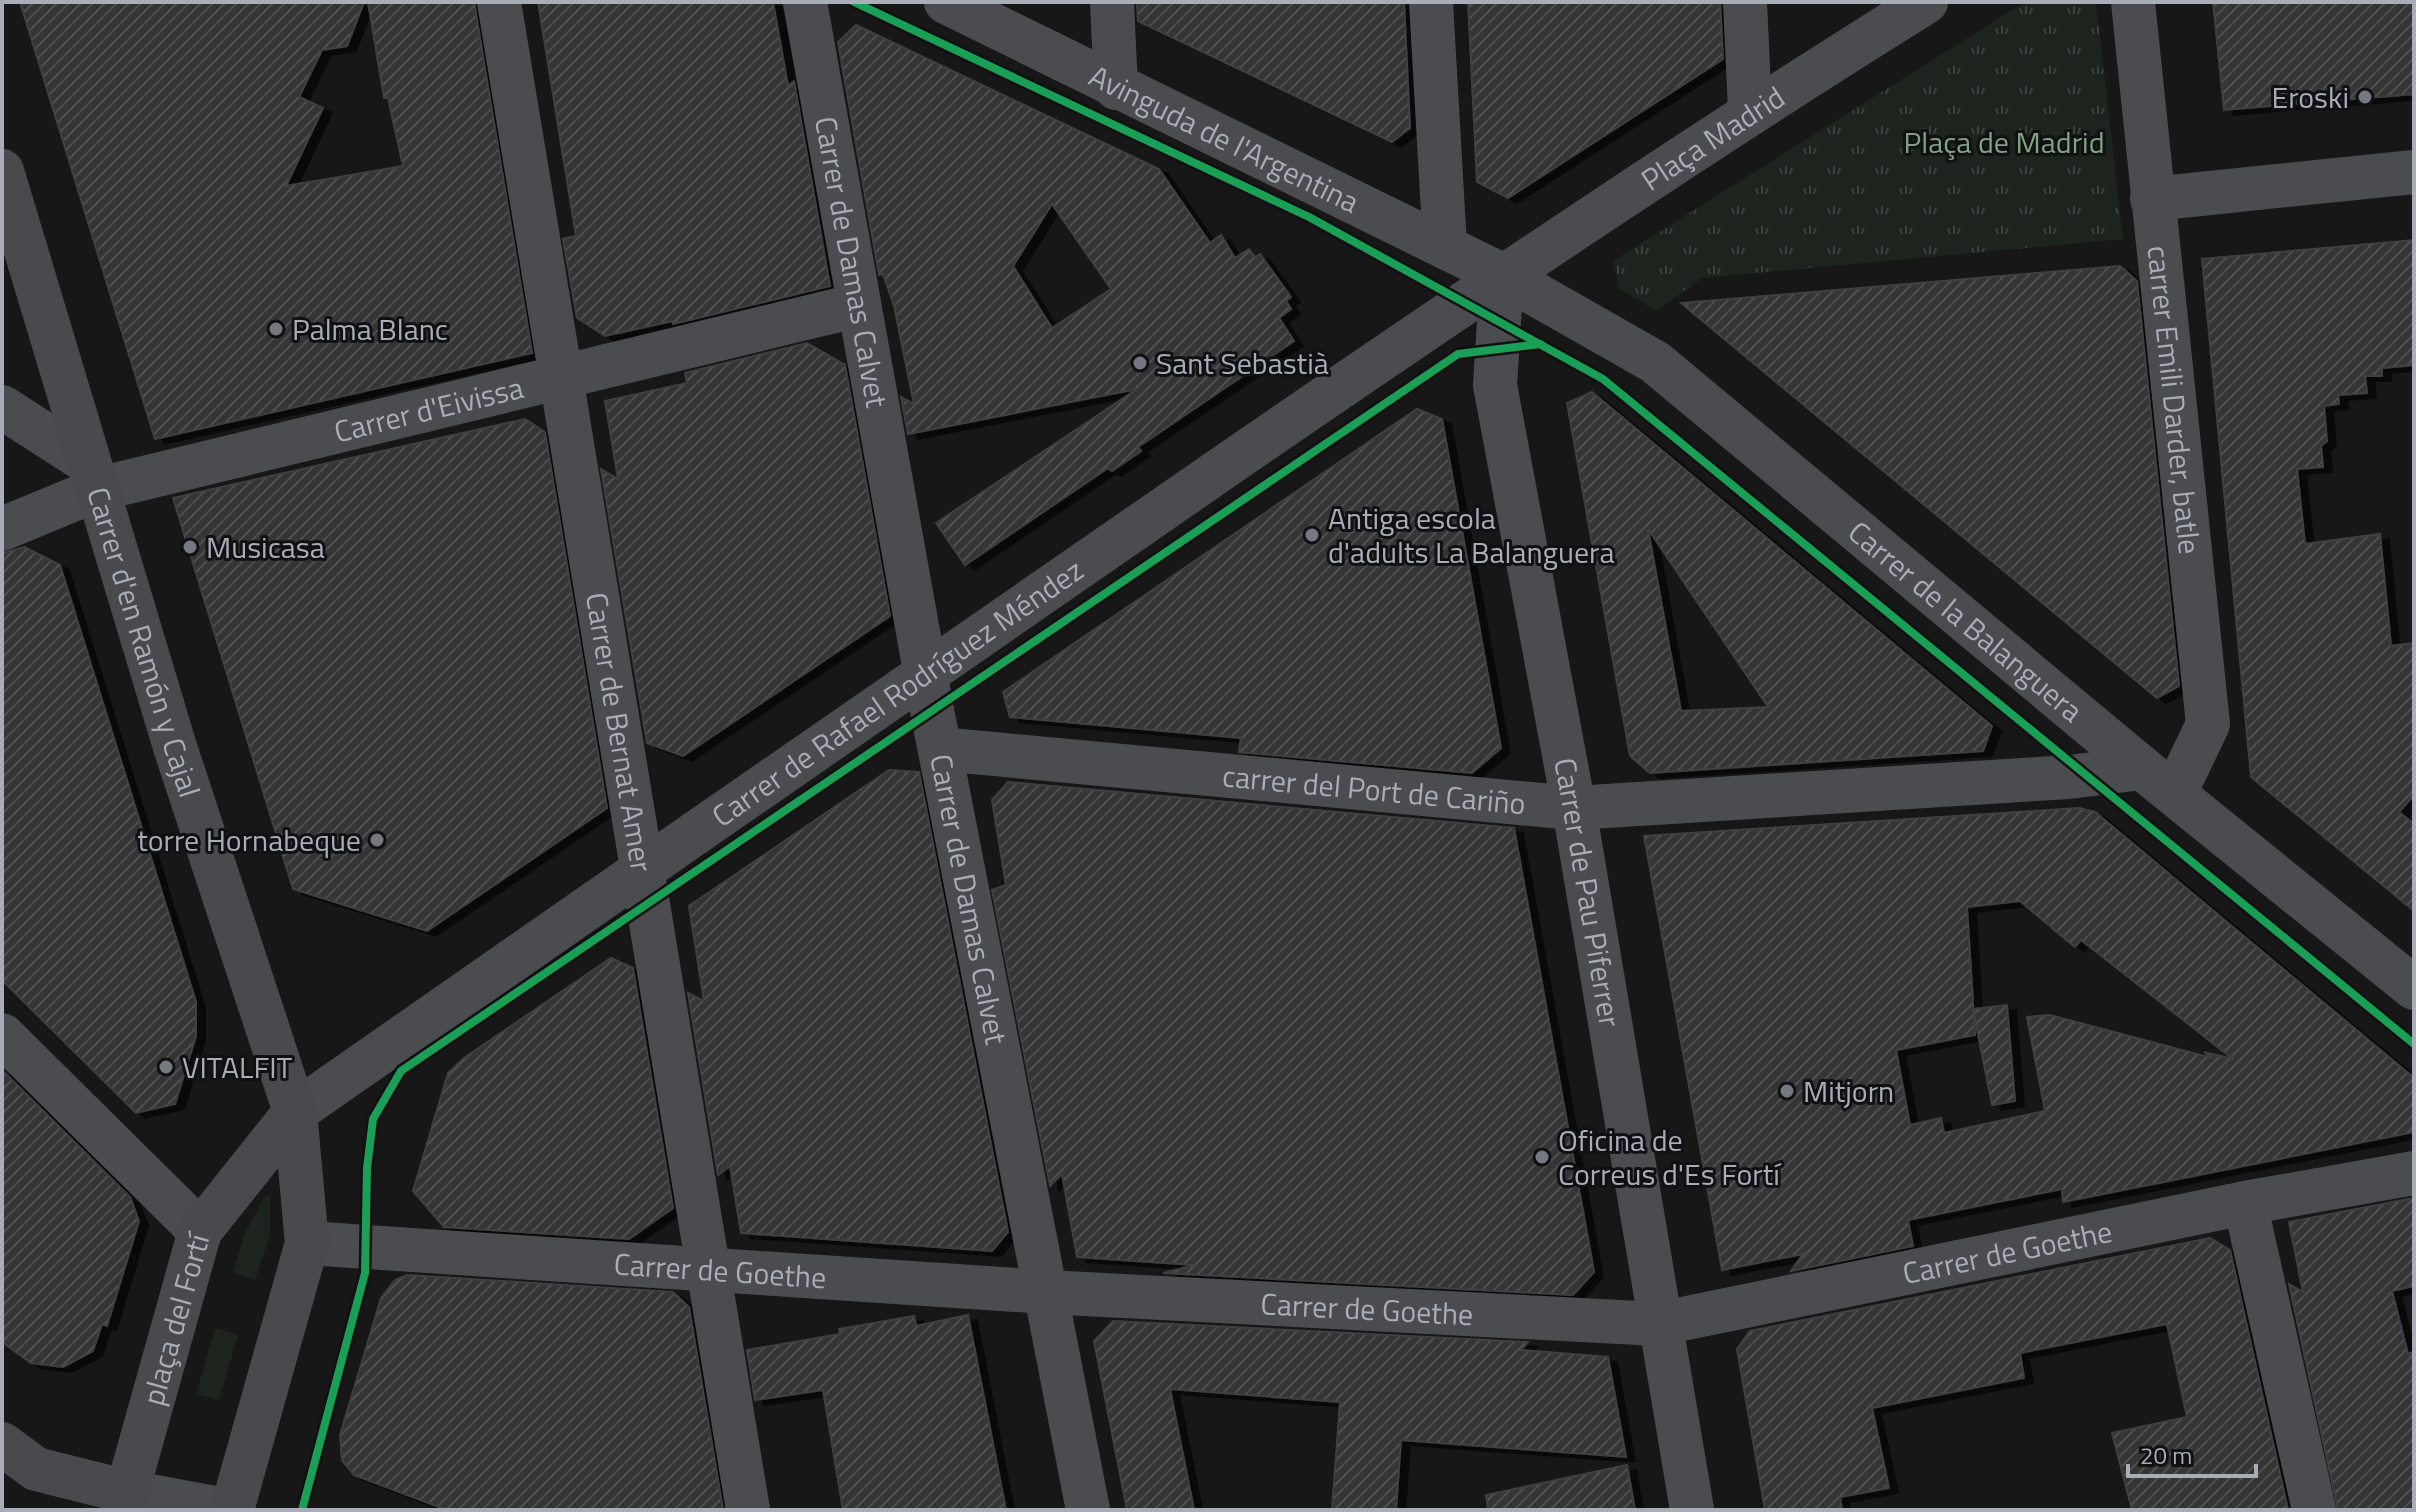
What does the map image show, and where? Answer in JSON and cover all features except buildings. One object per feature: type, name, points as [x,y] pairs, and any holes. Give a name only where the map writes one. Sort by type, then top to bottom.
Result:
[{"type":"main road","name":"Carrer d'en Ramón y Cajal","points":[[2,171],[175,747],[295,1112],[307,1243]]},
{"type":"main road","name":"plaça del Fortí","points":[[125,1501],[200,1231],[295,1112]]},
{"type":"main road","points":[[232,1510],[307,1243]]},
{"type":"main road","points":[[2,1444],[36,1469],[125,1501]]},
{"type":"street","name":"Carrer de Bernat Amer","points":[[499,2],[640,871],[710,1269],[748,1510]]},
{"type":"street","name":"Carrer de Damas Calvet","points":[[805,2],[925,671],[1088,1510]]},
{"type":"street","name":"Avinguda de l'Argentina","points":[[946,2],[1502,275]]},
{"type":"street","points":[[1112,2],[1116,88]]},
{"type":"street","points":[[1431,2],[1445,247]]},
{"type":"street","points":[[1745,2],[1750,111]]},
{"type":"street","name":"Plaça Madrid","points":[[1502,275],[1750,111],[1926,2]]},
{"type":"street","name":"carrer Emili Darder, batle","points":[[2133,2],[2208,724],[2159,780]]},
{"type":"street","points":[[2152,199],[2414,172]]},
{"type":"street","name":"Carrer de Rafael Rodríguez Méndez","points":[[295,1112],[925,671],[1502,275]]},
{"type":"street","name":"Carrer de la Balanguera","points":[[1502,275],[1655,362],[2414,988]]},
{"type":"street","name":"Carrer de Pau Piferrer","points":[[1502,275],[1495,385],[1574,808],[1658,1324],[1692,1510]]},
{"type":"street","name":"Carrer d'Eivissa","points":[[2,529],[94,476],[560,377],[859,305]]},
{"type":"street","points":[[2,407],[94,476]]},
{"type":"street","name":"carrer del Port de Cariño","points":[[940,749],[1574,808],[2069,777],[2159,780]]},
{"type":"street","points":[[2,1035],[200,1231]]},
{"type":"street","name":"Carrer de Goethe","points":[[307,1243],[1046,1292],[1658,1324],[2245,1203],[2414,1173]]},
{"type":"street","points":[[2245,1203],[2314,1510]]},
{"type":"street","points":[[125,1501],[225,1510]]},
{"type":"green space","name":"Plaça de Madrid","points":[[2025,2],[2096,2],[2123,239],[1702,278],[1656,311],[1619,288],[1613,261]]},
{"type":"green space","points":[[270,1195],[270,1235],[255,1280],[233,1272],[244,1235],[264,1198]]},
{"type":"green space","points":[[215,1328],[238,1335],[219,1400],[196,1394]]},
{"type":"cycle path","points":[[854,2],[1309,217],[1603,379],[2414,1044]]},
{"type":"cycle path","points":[[302,1510],[365,1273],[367,1168],[373,1119],[401,1071],[1458,354],[1540,344]]},
{"type":"place","name":"Eroski","points":[[2365,97]]},
{"type":"place","name":"Palma Blanc","points":[[276,329]]},
{"type":"place","name":"Sant Sebastià","points":[[1140,363]]},
{"type":"place","name":"Antiga escola d'adults La Balanguera","points":[[1312,535]]},
{"type":"place","name":"Musicasa","points":[[190,547]]},
{"type":"place","name":"torre Hornabeque","points":[[377,840]]},
{"type":"place","name":"VITALFIT","points":[[166,1067]]},
{"type":"place","name":"Mitjorn","points":[[1787,1091]]},
{"type":"place","name":"Oficina de Correus d'Es Fortí","points":[[1542,1157]]}]
